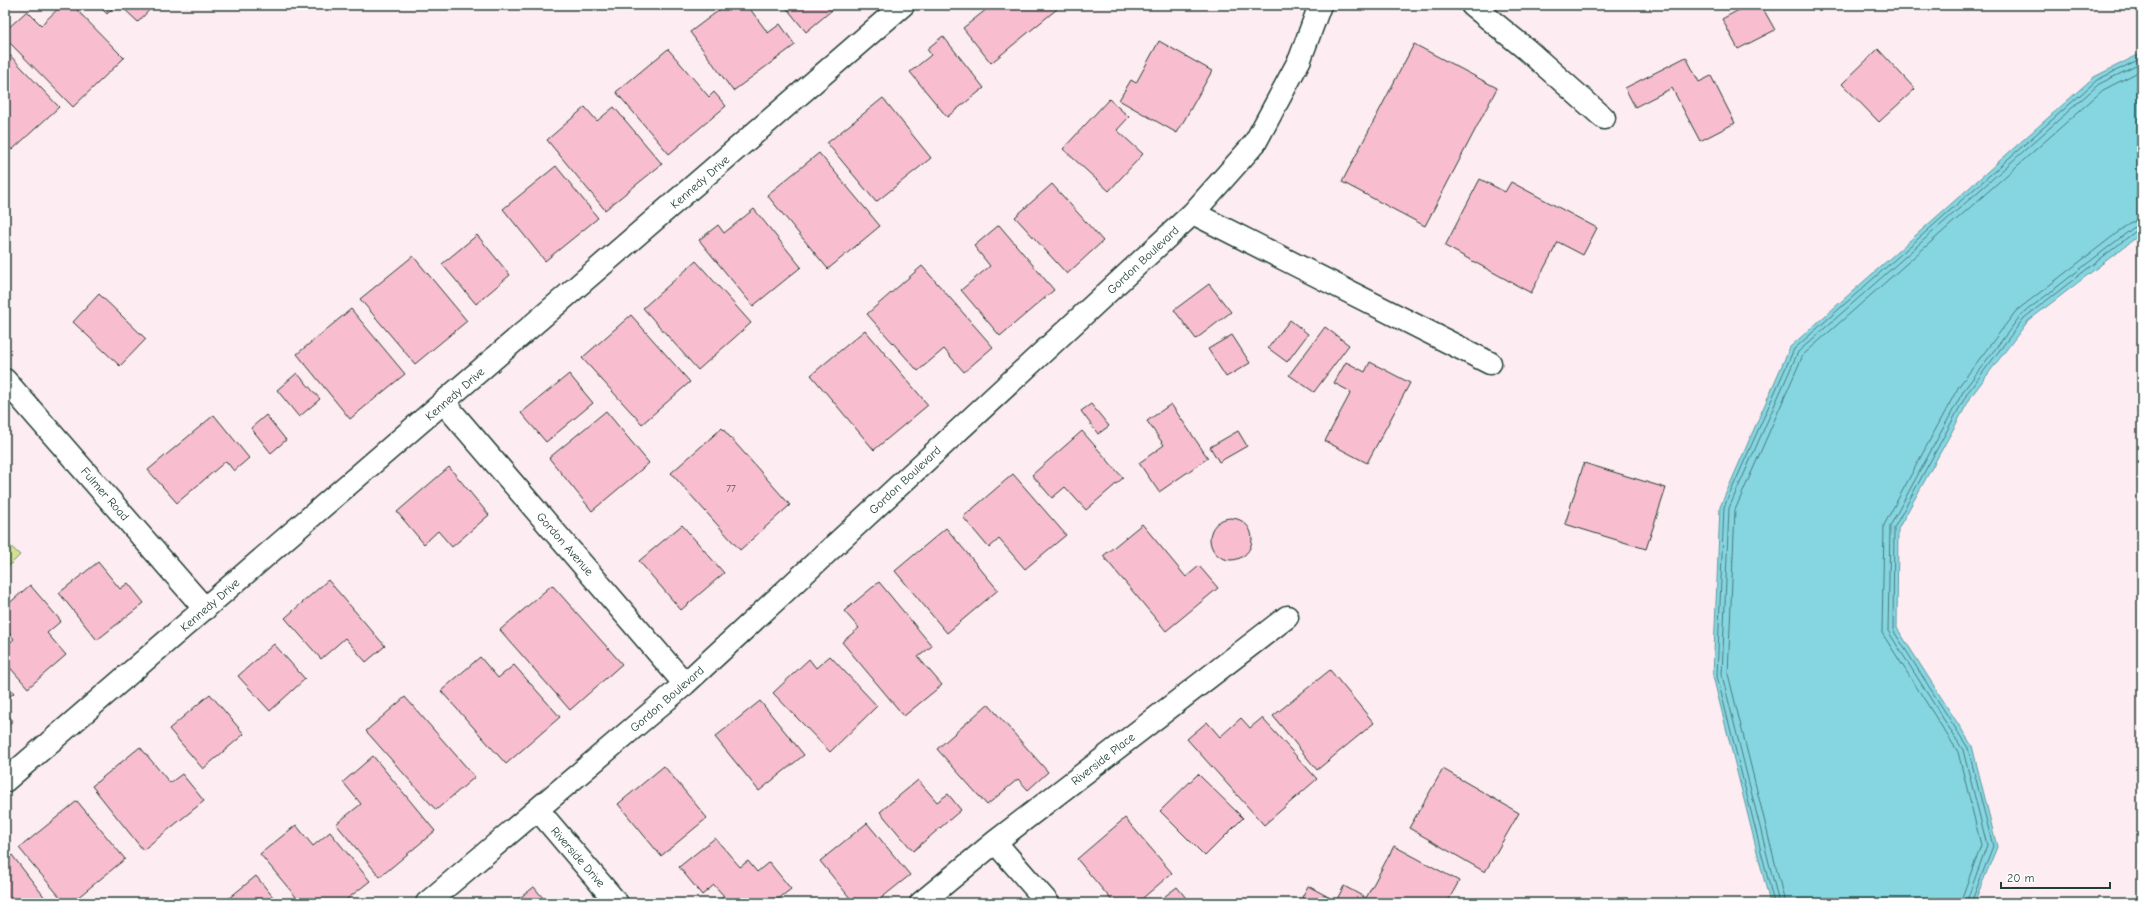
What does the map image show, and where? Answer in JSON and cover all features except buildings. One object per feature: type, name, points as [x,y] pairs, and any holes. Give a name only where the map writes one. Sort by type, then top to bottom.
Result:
[{"type":"street","name":"Kennedy Drive","points":[[5,781],[903,5]]},
{"type":"street","name":"Gordon Boulevard","points":[[427,903],[685,684],[1193,213],[1255,143],[1300,59],[1320,5]]},
{"type":"street","points":[[1472,5],[1526,49],[1604,118]]},
{"type":"street","points":[[1193,213],[1490,363]]},
{"type":"street","name":"Fulmer Road","points":[[5,380],[205,609]]},
{"type":"street","name":"Gordon Avenue","points":[[444,403],[685,684]]},
{"type":"street","name":"Riverside Place","points":[[921,903],[995,842],[1287,617]]},
{"type":"street","name":"Riverside Drive","points":[[538,810],[618,903]]},
{"type":"street","points":[[995,842],[1048,903]]},
{"type":"green space","points":[[5,541],[20,555],[5,570]]},
{"type":"water","points":[[2142,53],[2142,233],[2028,321],[1972,395],[1898,529],[1897,628],[1972,746],[1997,847],[1974,903],[1770,903],[1713,676],[1720,507],[1790,347],[2094,77]]}]
